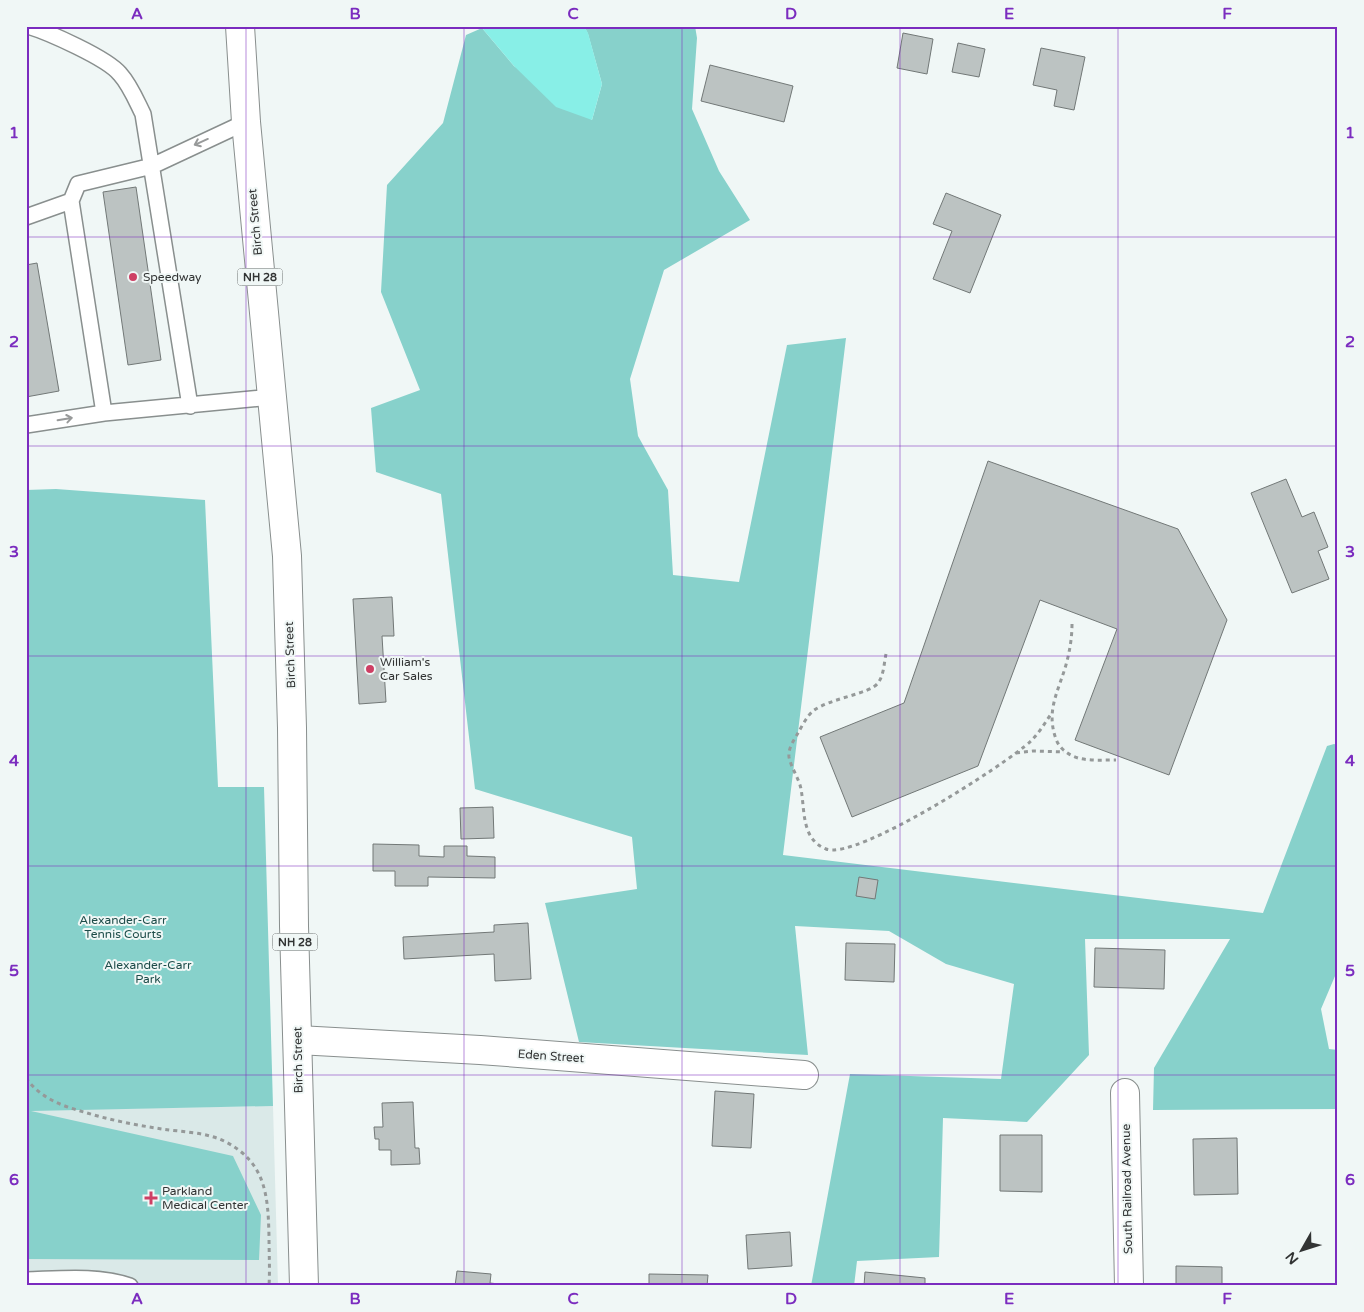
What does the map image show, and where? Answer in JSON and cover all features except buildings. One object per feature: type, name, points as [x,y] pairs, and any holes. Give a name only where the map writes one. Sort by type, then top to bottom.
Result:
[{"type":"main road","name":"NH 28","points":[[225,26],[243,77]]},
{"type":"main road","name":"Birch Street","points":[[240,26],[246,122],[287,565],[292,728],[294,926],[304,1286]]},
{"type":"main road","name":"Eden Street","points":[[298,1040],[480,1050],[804,1075]]},
{"type":"main road","name":"South Railroad Avenue","points":[[1124,1093],[1129,1286]]},
{"type":"lane","points":[[28,26],[41,30],[95,56],[119,72],[132,91],[143,114],[190,406]]},
{"type":"lane","points":[[104,413],[71,201],[78,184],[152,166],[246,122]]},
{"type":"lane","points":[[26,216],[71,201]]},
{"type":"lane","points":[[26,425],[104,413],[272,397]]},
{"type":"lane","points":[[26,1280],[89,1279],[118,1282],[130,1286]]},
{"type":"path","points":[[886,654],[882,675],[878,684],[868,691],[827,702],[811,712],[791,745],[789,757],[801,788],[807,830],[814,841],[826,849],[838,850],[894,828],[953,796],[1016,753],[1042,729],[1051,714],[1072,640],[1072,624]]},
{"type":"path","points":[[1051,714],[1051,727],[1057,743],[1065,752],[1076,758],[1116,760]]},
{"type":"path","points":[[1016,753],[1033,751],[1065,752]]},
{"type":"path","points":[[26,1078],[44,1096],[68,1108],[104,1118],[202,1135],[225,1141],[242,1153],[253,1164],[266,1191],[268,1206],[269,1286]]},
{"type":"shaded area","points":[[482,26],[584,26],[588,33],[602,84],[592,120],[556,107],[514,66]]},
{"type":"shaded area","name":"Parkland Medical Center","points":[[273,1106],[278,1286],[26,1286],[26,1110]]},
{"type":"green space","points":[[584,26],[695,26],[697,38],[692,109],[719,171],[750,220],[664,270],[630,379],[638,436],[668,490],[673,575],[739,582],[787,345],[846,338],[783,855],[1263,913],[1327,746],[1338,745],[1338,969],[1321,1009],[1329,1049],[1338,1050],[1338,1109],[1153,1110],[1154,1068],[1230,939],[1085,939],[1089,1055],[1027,1122],[943,1118],[939,1257],[857,1261],[854,1286],[811,1286],[850,1074],[1001,1079],[1014,984],[946,964],[889,931],[795,926],[808,1055],[579,1042],[545,903],[637,889],[632,837],[475,789],[441,494],[376,472],[371,408],[420,390],[381,292],[387,185],[443,123],[466,35],[482,28],[514,66],[592,120],[602,84]]},
{"type":"green space","points":[[56,489],[205,500],[218,787],[264,787],[273,1106],[31,1111],[233,1156],[261,1215],[259,1260],[26,1259],[26,490]]},
{"type":"place","name":"Speedway","points":[[133,277]]},
{"type":"place","name":"William's Car Sales","points":[[370,669]]},
{"type":"place","name":"Parkland Medical Center","points":[[151,1198]]},
{"type":"park label","name":"Alexander-Carr Tennis Courts","points":[[123,927]]},
{"type":"park label","name":"Alexander-Carr Park","points":[[148,972]]}]
